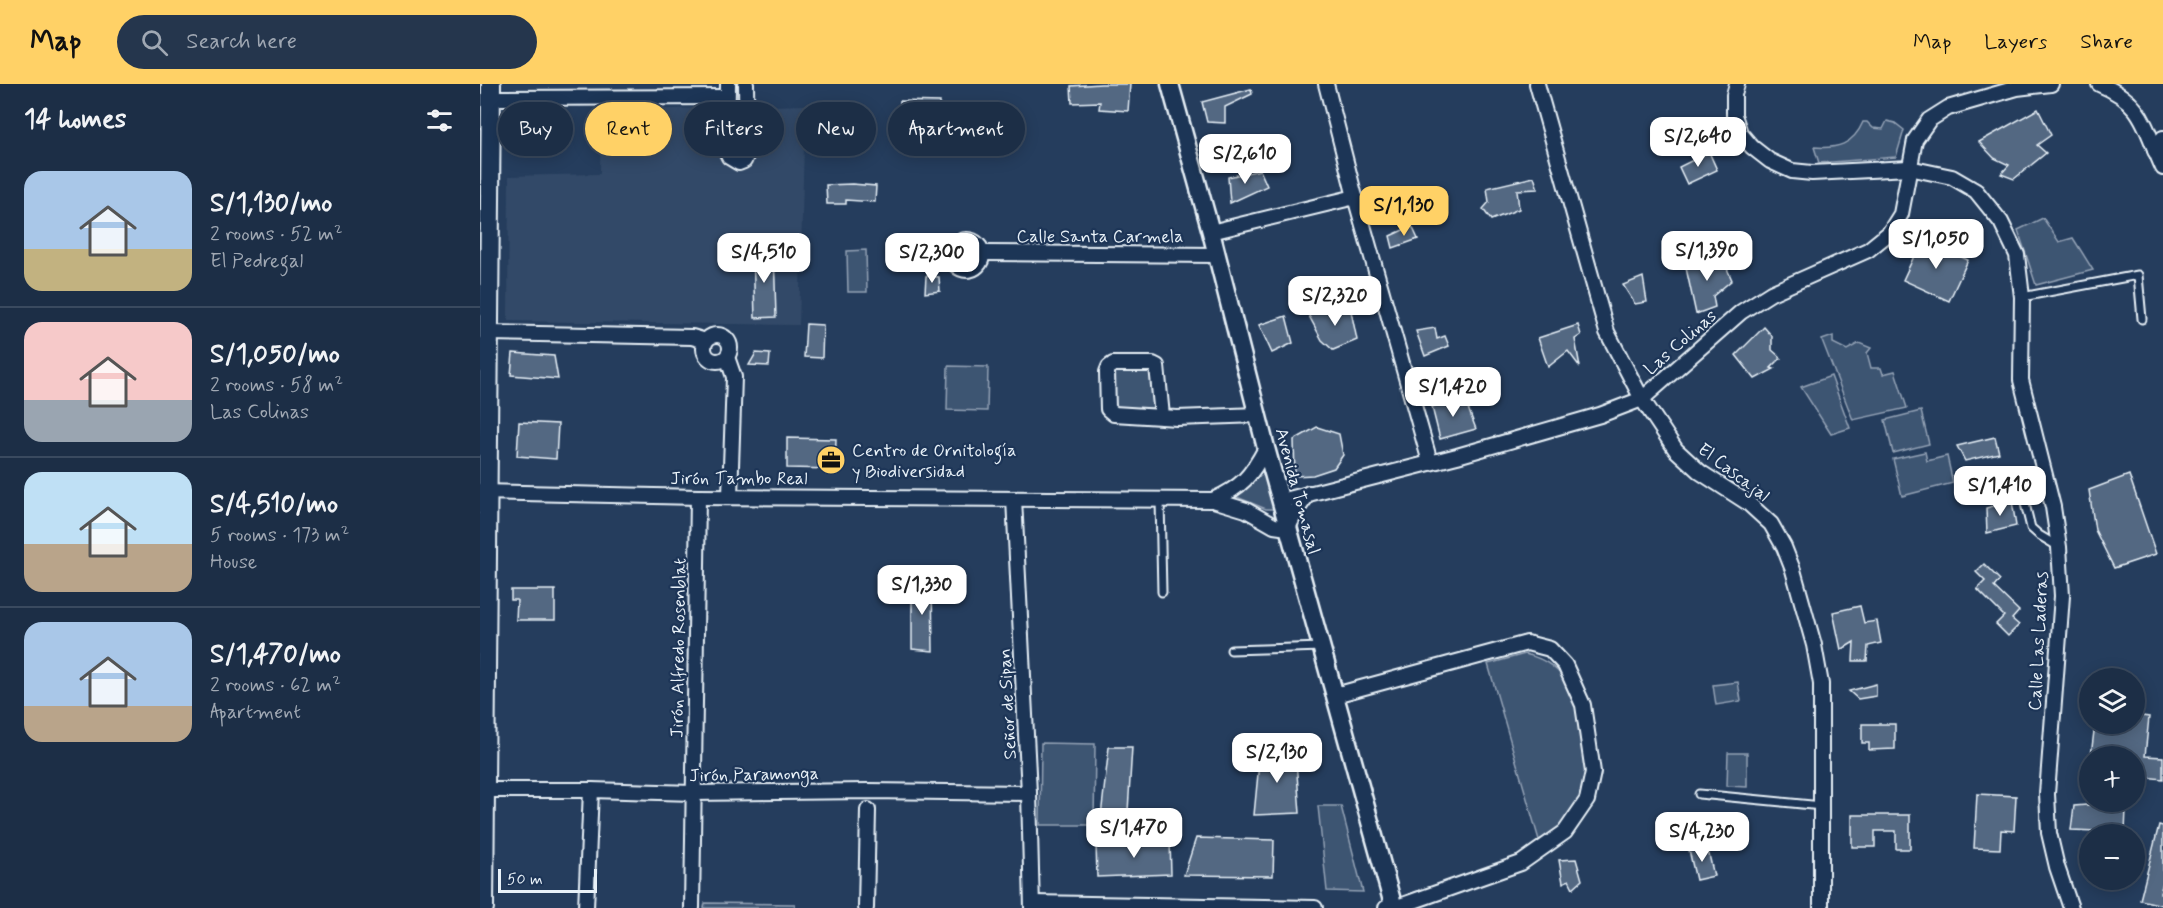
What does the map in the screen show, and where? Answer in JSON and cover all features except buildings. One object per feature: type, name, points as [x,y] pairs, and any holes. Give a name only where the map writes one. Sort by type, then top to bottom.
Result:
[{"type":"main road","points":[[484,908],[484,492],[488,333],[486,175],[491,91]]},
{"type":"street","points":[[491,91],[728,91],[727,153],[739,163],[744,161],[747,154],[746,84]]},
{"type":"street","name":"Avenida Tomasal","points":[[1170,84],[1266,448],[1394,908]]},
{"type":"street","points":[[1326,84],[1430,462]]},
{"type":"street","name":"El Cascajal","points":[[1537,84],[1607,332],[1642,399],[1676,450],[1700,472],[1748,503],[1771,524],[1784,547],[1793,570],[1814,645],[1821,684],[1821,908]]},
{"type":"street","name":"Calle Las Laderas","points":[[1737,84],[1734,94],[1734,115],[1740,133],[1752,147],[1770,161],[1792,171],[1812,173],[1909,168],[1952,177],[1976,191],[2001,222],[2017,255],[2022,297],[2021,380],[2053,507],[2059,547],[2062,596],[2047,794],[2049,833],[2057,867],[2071,908]]},
{"type":"street","name":"Las Colinas","points":[[1281,501],[1600,415],[1642,399],[1741,312],[1771,293],[1869,250],[1888,233],[1901,214],[1915,140],[1929,120],[1948,108],[2017,88],[2051,84]]},
{"type":"street","points":[[2099,84],[2117,91],[2133,105],[2144,121],[2163,168]]},
{"type":"street","points":[[2155,151],[2163,138]]},
{"type":"street","points":[[1210,232],[1355,196]]},
{"type":"street","name":"Calle Santa Carmela","points":[[983,254],[1216,255]]},
{"type":"street","points":[[488,333],[693,337],[706,340],[704,353],[710,360],[719,361],[727,357],[734,377],[730,496]]},
{"type":"street","points":[[1162,416],[1157,366],[1153,364],[1113,364],[1109,367],[1107,372],[1108,409],[1114,414],[1177,418],[1258,415]]},
{"type":"street","name":"Jirón Tambo Real","points":[[1213,500],[1244,483],[1254,471],[1266,448]]},
{"type":"street","name":"Jirón Tambo Real","points":[[484,492],[1213,500],[1246,510],[1274,526],[1288,528]]},
{"type":"street","points":[[1288,528],[1296,511],[1309,493]]},
{"type":"street","name":"Jirón Alfredo Rosenblat","points":[[692,908],[698,496]]},
{"type":"street","name":"Señor de Sipan","points":[[1014,498],[1029,793],[1032,905]]},
{"type":"street","points":[[1335,695],[1527,644],[1550,649],[1565,665],[1583,705],[1593,772],[1587,800],[1565,832],[1521,863],[1394,908],[1386,908]]},
{"type":"street","name":"Jirón Paramonga","points":[[483,790],[693,793],[869,791],[1029,793]]},
{"type":"street","points":[[586,908],[591,790]]},
{"type":"street","points":[[866,908],[868,810]]},
{"type":"street","points":[[1032,905],[1315,908]]},
{"type":"lane","points":[[2022,297],[2138,275],[2142,319]]},
{"type":"lane","points":[[2017,471],[2031,528],[2059,547]]},
{"type":"lane","points":[[1160,500],[1162,592]]},
{"type":"lane","points":[[1231,650],[1322,647]]},
{"type":"lane","points":[[1699,794],[1822,806]]},
{"type":"shaded area","points":[[796,105],[796,156],[804,156],[799,325],[508,321],[509,176],[600,174],[600,156],[672,156],[672,109],[684,109],[684,156],[784,156],[784,106]]},
{"type":"shaded area","points":[[1887,121],[1895,123],[1904,130],[1896,157],[1819,163],[1814,147],[1837,146],[1849,141],[1863,122],[1867,122],[1873,128],[1883,129]]},
{"type":"shaded area","points":[[2043,218],[2059,242],[2073,238],[2093,270],[2036,285],[2018,230]]},
{"type":"shaded area","points":[[866,250],[867,292],[848,292],[847,251]]},
{"type":"shaded area","points":[[1833,336],[1833,343],[1847,350],[1859,343],[1871,348],[1867,353],[1871,368],[1881,368],[1883,374],[1895,371],[1907,408],[1853,420],[1822,340]]},
{"type":"shaded area","points":[[948,366],[988,367],[987,411],[947,410]]},
{"type":"shaded area","points":[[1154,369],[1154,408],[1112,408],[1112,370]]},
{"type":"shaded area","points":[[1831,376],[1850,428],[1831,434],[1801,387]]},
{"type":"shaded area","points":[[1921,411],[1929,444],[1893,453],[1885,420]]},
{"type":"shaded area","points":[[1925,452],[1927,461],[1947,456],[1953,483],[1902,496],[1893,459]]},
{"type":"shaded area","points":[[1263,475],[1268,477],[1276,509],[1266,509],[1232,495],[1241,490]]},
{"type":"shaded area","points":[[1525,654],[1554,668],[1571,690],[1580,718],[1587,773],[1585,791],[1576,809],[1555,831],[1539,840],[1488,664]]},
{"type":"shaded area","points":[[1738,682],[1741,701],[1716,705],[1713,685]]},
{"type":"shaded area","points":[[1041,743],[1095,744],[1094,825],[1040,825]]},
{"type":"shaded area","points":[[1728,753],[1747,753],[1747,787],[1727,786]]},
{"type":"shaded area","points":[[1318,806],[1341,806],[1363,892],[1327,891]]},
{"type":"shaded area","points":[[705,903],[795,904],[795,908],[704,908]]},
{"type":"place","name":"Centro de Ornitología y Biodiversidad","points":[[831,460]]}]
